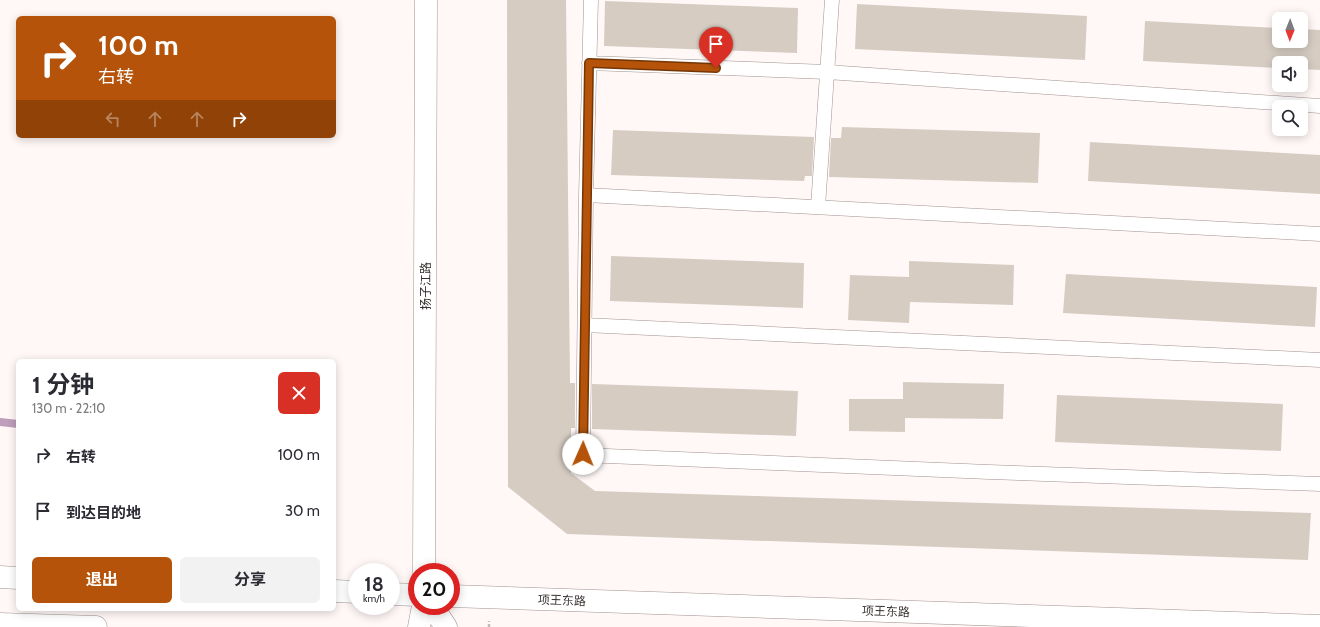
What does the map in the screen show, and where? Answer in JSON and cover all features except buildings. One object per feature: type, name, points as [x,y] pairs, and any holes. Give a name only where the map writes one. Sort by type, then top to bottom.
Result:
[{"type":"main road","name":"扬子江路","points":[[424,563],[426,0]]},
{"type":"main road","points":[[0,577],[16,578]]},
{"type":"main road","points":[[336,591],[348,592]]},
{"type":"main road","name":"项王东路","points":[[460,596],[1320,626]]},
{"type":"main road","points":[[419,627],[421,615]]},
{"type":"main road","points":[[438,615],[446,627]]},
{"type":"main road","points":[[0,624],[96,627]]},
{"type":"lane","points":[[591,0],[586,195],[583,454],[981,472],[1320,484]]},
{"type":"lane","points":[[818,207],[832,0]]},
{"type":"lane","points":[[589,63],[827,72],[1320,106]]},
{"type":"lane","points":[[586,195],[1320,234]]},
{"type":"lane","points":[[584,325],[1320,360]]},
{"type":"waterway","points":[[0,422],[16,424]]},
{"type":"route","points":[[583,454],[589,63],[716,68]]}]
